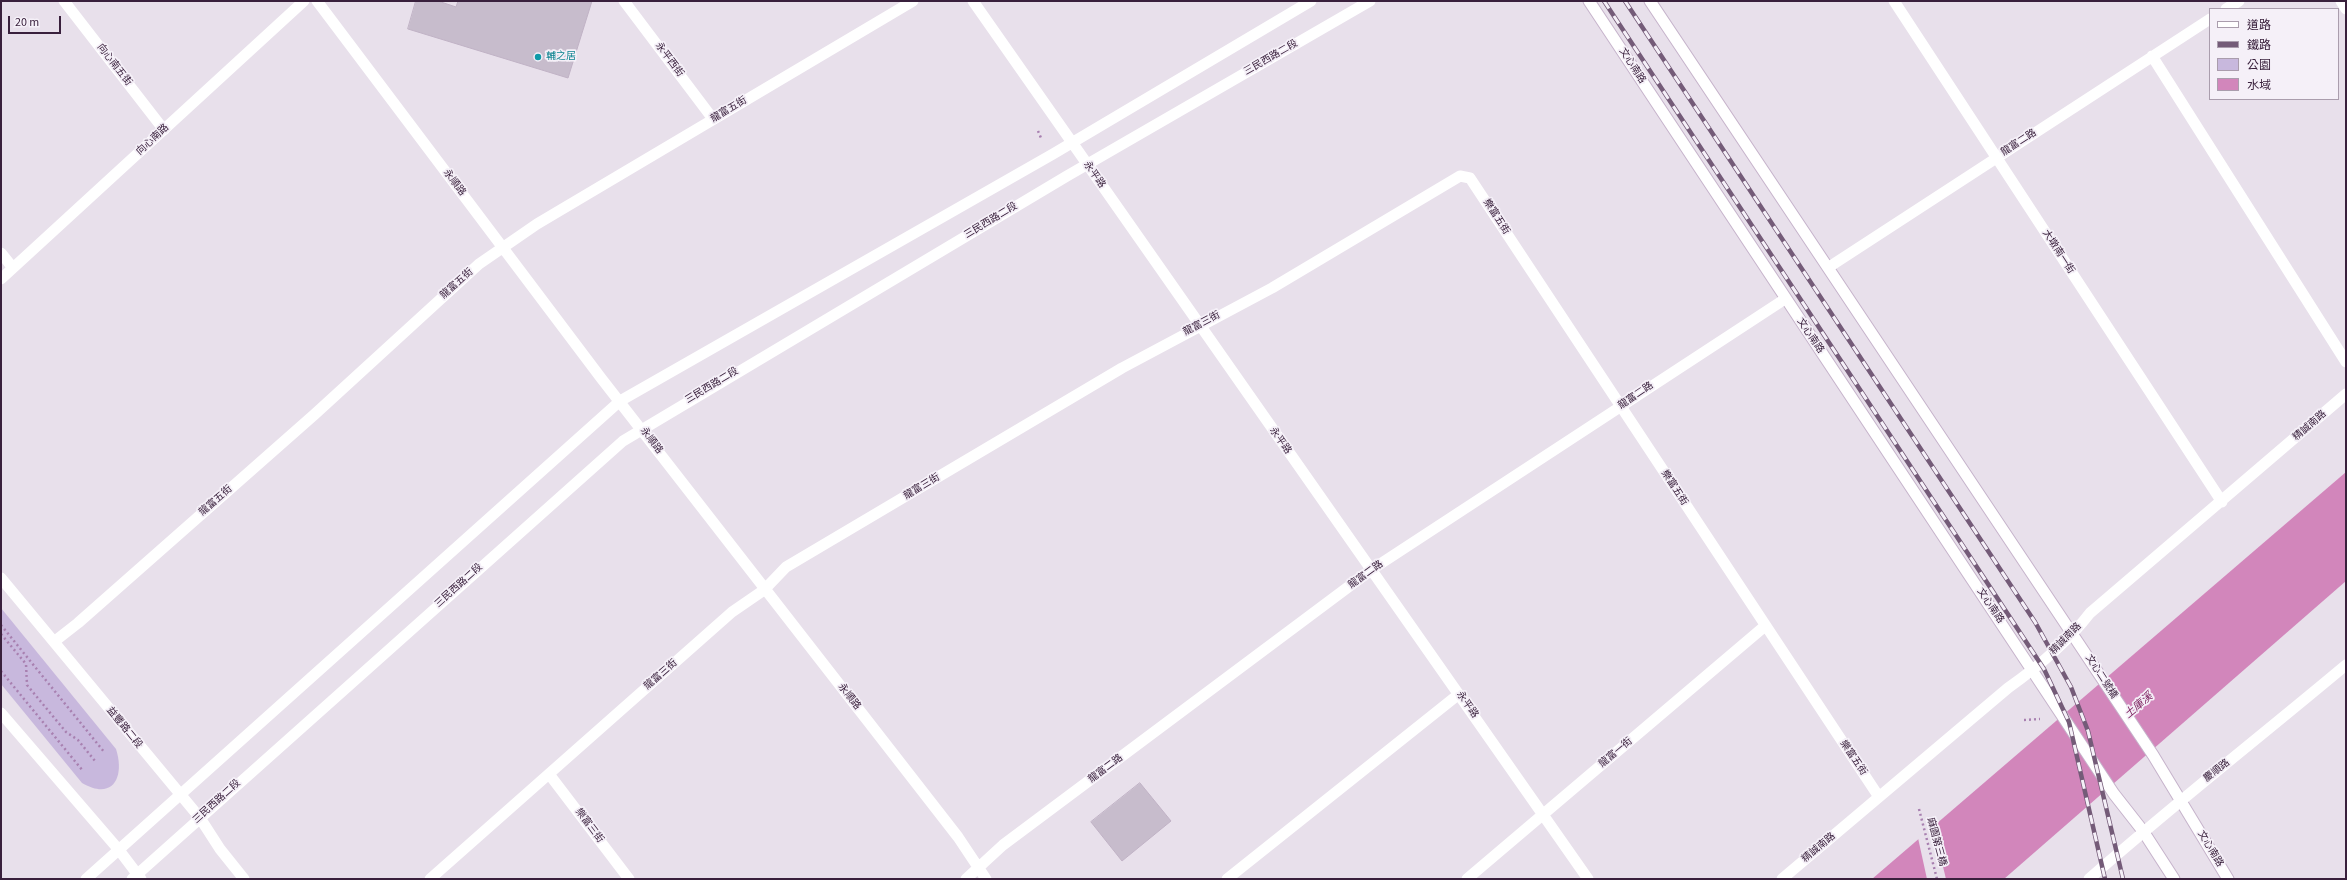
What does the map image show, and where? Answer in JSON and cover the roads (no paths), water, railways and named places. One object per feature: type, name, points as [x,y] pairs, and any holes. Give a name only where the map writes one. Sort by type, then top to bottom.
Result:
[{"type":"street","name":"向心南五街","points":[[64,1],[164,130]]},
{"type":"street","name":"向心南路","points":[[1,279],[304,1]]},
{"type":"street","name":"永順路","points":[[317,1],[764,590],[958,837],[986,879]]},
{"type":"street","name":"永平西街","points":[[624,1],[713,119]]},
{"type":"street","name":"龍富五街","points":[[54,641],[78,623],[310,419],[479,264],[504,248],[536,224],[913,1]]},
{"type":"street","name":"永平路","points":[[973,1],[1072,142],[1086,165],[1588,879]]},
{"type":"street","points":[[86,879],[620,400],[1072,142],[1311,1]]},
{"type":"street","name":"三民西路二段","points":[[137,877],[200,818],[583,475],[623,441],[641,428],[1086,165],[1370,1]]},
{"type":"street","name":"文心南路","points":[[1589,1],[2033,670]]},
{"type":"street","points":[[1650,1],[1829,267],[2073,635]]},
{"type":"street","name":"大墩南一街","points":[[1894,1],[2222,502]]},
{"type":"street","points":[[2228,8],[2239,1]]},
{"type":"street","points":[[2341,1],[2346,9]]},
{"type":"street","name":"龍富二路","points":[[1829,267],[2209,20]]},
{"type":"street","points":[[2152,56],[2346,362]]},
{"type":"street","name":"龍富三街","points":[[430,879],[732,612],[764,590],[786,567],[1122,368],[1272,288],[1460,176],[1470,178]]},
{"type":"street","name":"樂富五街","points":[[1470,178],[1620,407],[1879,796]]},
{"type":"street","points":[[1,253],[13,268]]},
{"type":"street","name":"龍富二路","points":[[966,879],[1003,846],[1371,570],[1786,299]]},
{"type":"street","name":"精誠南路","points":[[1782,879],[1879,796],[2033,670],[2073,635],[2090,613],[2222,502],[2346,394]]},
{"type":"street","name":"益豐路二段","points":[[1,578],[180,796],[200,818],[244,879]]},
{"type":"street","name":"龍富一街","points":[[1467,879],[1765,626]]},
{"type":"street","name":"文心二號橋","points":[[2073,635],[2180,799]]},
{"type":"street","name":"慶順路","points":[[2089,879],[2180,799],[2258,739],[2346,665]]},
{"type":"street","points":[[2033,670],[2114,794],[2143,831],[2174,879]]},
{"type":"street","points":[[1227,879],[1459,694]]},
{"type":"street","points":[[1,713],[119,850],[137,877]]},
{"type":"street","name":"樂富三街","points":[[549,774],[629,879]]},
{"type":"street","name":"文心南路","points":[[2180,799],[2228,879]]},
{"type":"water","name":"土庫溪","points":[[2346,472],[2346,581],[2004,879],[1872,879]]},
{"type":"railway","points":[[1604,1],[2044,669],[2069,722],[2105,879]]},
{"type":"railway","points":[[1625,1],[2035,622],[2071,687],[2088,731],[2123,879]]},
{"type":"place","name":"輔之居","points":[[538,57]]}]
